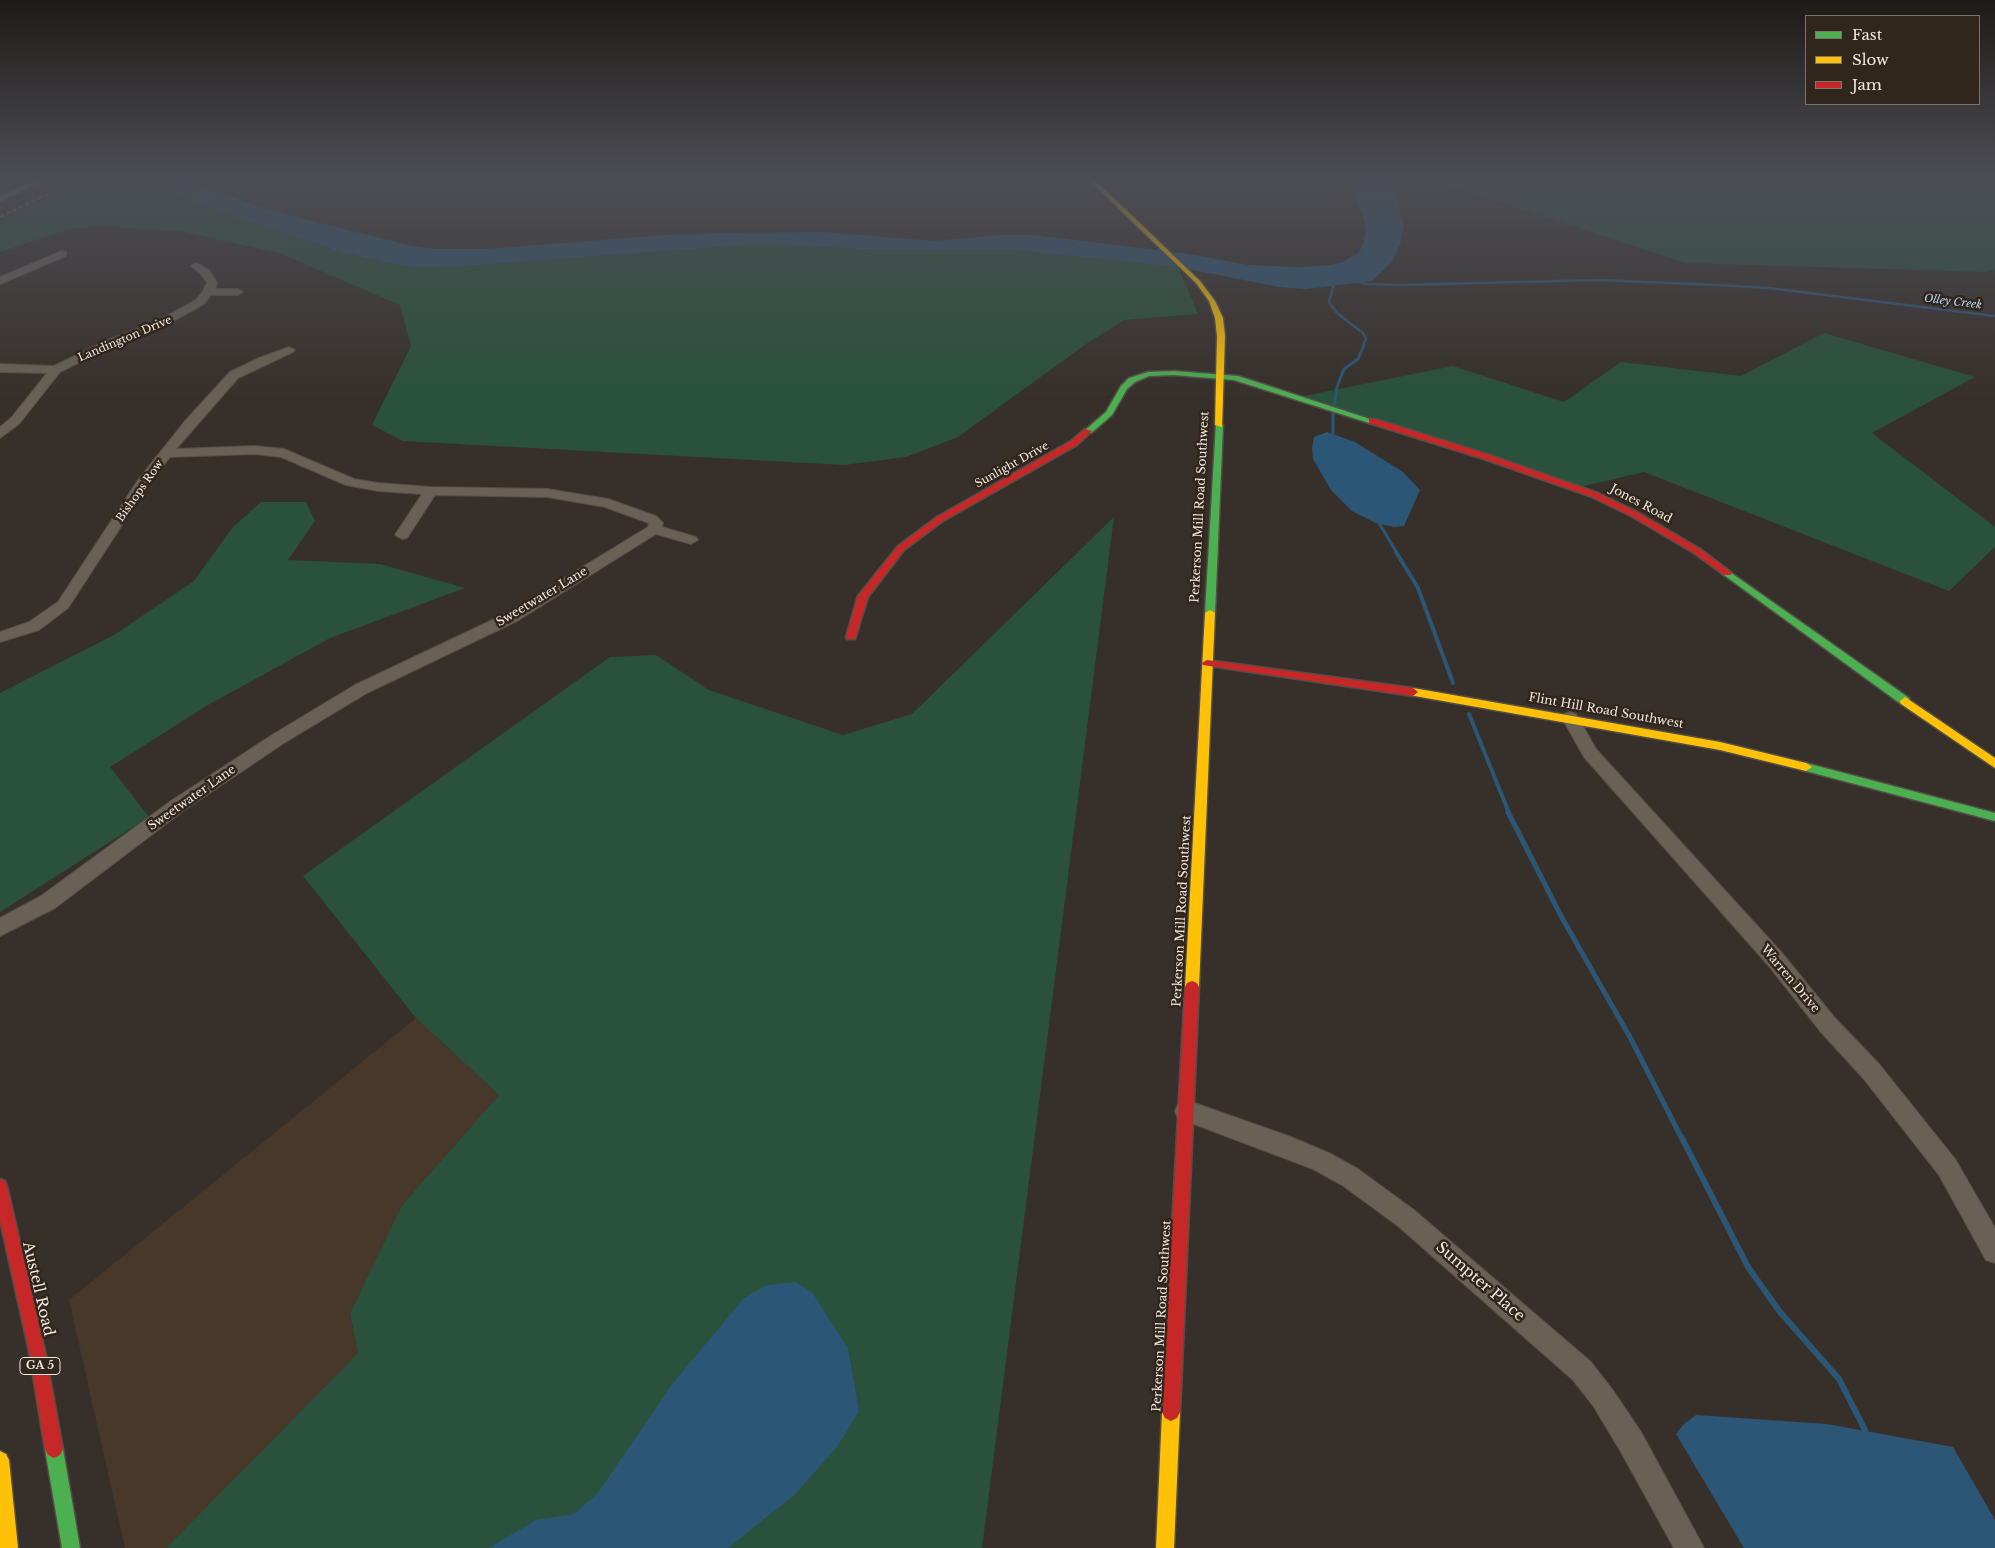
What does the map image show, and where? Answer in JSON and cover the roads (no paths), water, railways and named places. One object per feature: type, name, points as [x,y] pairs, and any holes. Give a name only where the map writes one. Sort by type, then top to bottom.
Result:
[{"type":"street","name":"Perkerson Mill Road Southwest","points":[[1164,1548],[1221,376],[1219,318],[1212,301],[1198,282],[1168,253]]},
{"type":"street","points":[[0,281],[62,254]]},
{"type":"street","points":[[196,266],[210,278],[212,283],[208,292],[238,292]]},
{"type":"street","name":"Landington Drive","points":[[0,434],[15,420],[56,370],[112,342],[183,313],[200,302],[208,292]]},
{"type":"street","name":"Bishops Row","points":[[0,637],[34,626],[63,606],[143,483],[234,375],[263,360],[289,350]]},
{"type":"street","points":[[0,368],[56,370]]},
{"type":"street","name":"Sunlight Drive","points":[[851,637],[855,618],[864,596],[876,577],[901,548],[940,519],[1074,443],[1109,413],[1124,388],[1132,380],[1148,374],[1221,376]]},
{"type":"street","name":"Jones Road","points":[[1221,376],[1285,392],[1447,443],[1595,495],[1634,514],[1705,556],[1841,656],[1995,764]]},
{"type":"street","points":[[167,453],[254,450],[284,452],[351,482],[378,487],[431,491],[547,493],[584,498],[608,503],[651,519],[656,523],[654,529],[691,540]]},
{"type":"street","points":[[402,535],[431,491]]},
{"type":"street","name":"Sweetwater Lane","points":[[0,928],[48,902],[177,806],[328,709],[361,689],[512,617],[654,529]]},
{"type":"street","name":"Flint Hill Road Southwest","points":[[1207,663],[1378,686],[1570,718],[1787,762],[1995,816]]},
{"type":"street","name":"Warren Drive","points":[[1570,718],[1590,753],[1775,959],[1827,1024],[1871,1071],[1947,1167],[1995,1251]]},
{"type":"street","name":"Sumpter Place","points":[[1186,1111],[1291,1148],[1321,1161],[1378,1196],[1414,1224],[1582,1371],[1603,1398],[1630,1442],[1690,1548]]},
{"type":"street","name":"Austell Road","points":[[0,1186],[37,1352],[71,1548]]},
{"type":"street","points":[[0,1460],[9,1548]]},
{"type":"water","points":[[346,253],[636,253],[464,266],[420,267],[393,264]]},
{"type":"water","points":[[1044,253],[1183,253],[1249,265],[1299,267],[1331,265],[1343,262],[1358,253],[1396,253],[1391,263],[1372,281],[1306,289],[1279,287],[1178,267]]},
{"type":"water","points":[[1327,432],[1355,442],[1403,472],[1420,490],[1404,526],[1394,527],[1376,523],[1352,511],[1331,490],[1313,459],[1312,448],[1314,437]]},
{"type":"water","points":[[795,1282],[812,1292],[848,1348],[859,1411],[837,1447],[794,1495],[728,1548],[489,1548],[536,1520],[574,1514],[597,1494],[673,1383],[744,1298],[767,1285]]},
{"type":"water","points":[[1696,1415],[1827,1424],[1953,1447],[1995,1520],[1995,1548],[1744,1548],[1676,1434],[1684,1424]]},
{"type":"waterway","name":"Olley Creek","points":[[1356,281],[1366,284],[1400,285],[1599,280],[1718,285],[1769,288],[1995,316]]},
{"type":"waterway","points":[[1334,284],[1329,302],[1337,313],[1363,333],[1366,339],[1363,346]]},
{"type":"waterway","points":[[1334,407],[1337,387],[1344,369],[1358,359],[1364,345]]},
{"type":"waterway","points":[[1333,412],[1333,435]]},
{"type":"waterway","points":[[1379,523],[1397,553]]},
{"type":"waterway","points":[[1396,552],[1418,588],[1453,683]]},
{"type":"waterway","points":[[1469,714],[1509,813]]},
{"type":"waterway","points":[[1508,812],[1561,916],[1631,1039],[1682,1139]]},
{"type":"waterway","points":[[1682,1138],[1748,1267],[1780,1312],[1839,1379],[1865,1430]]}]
